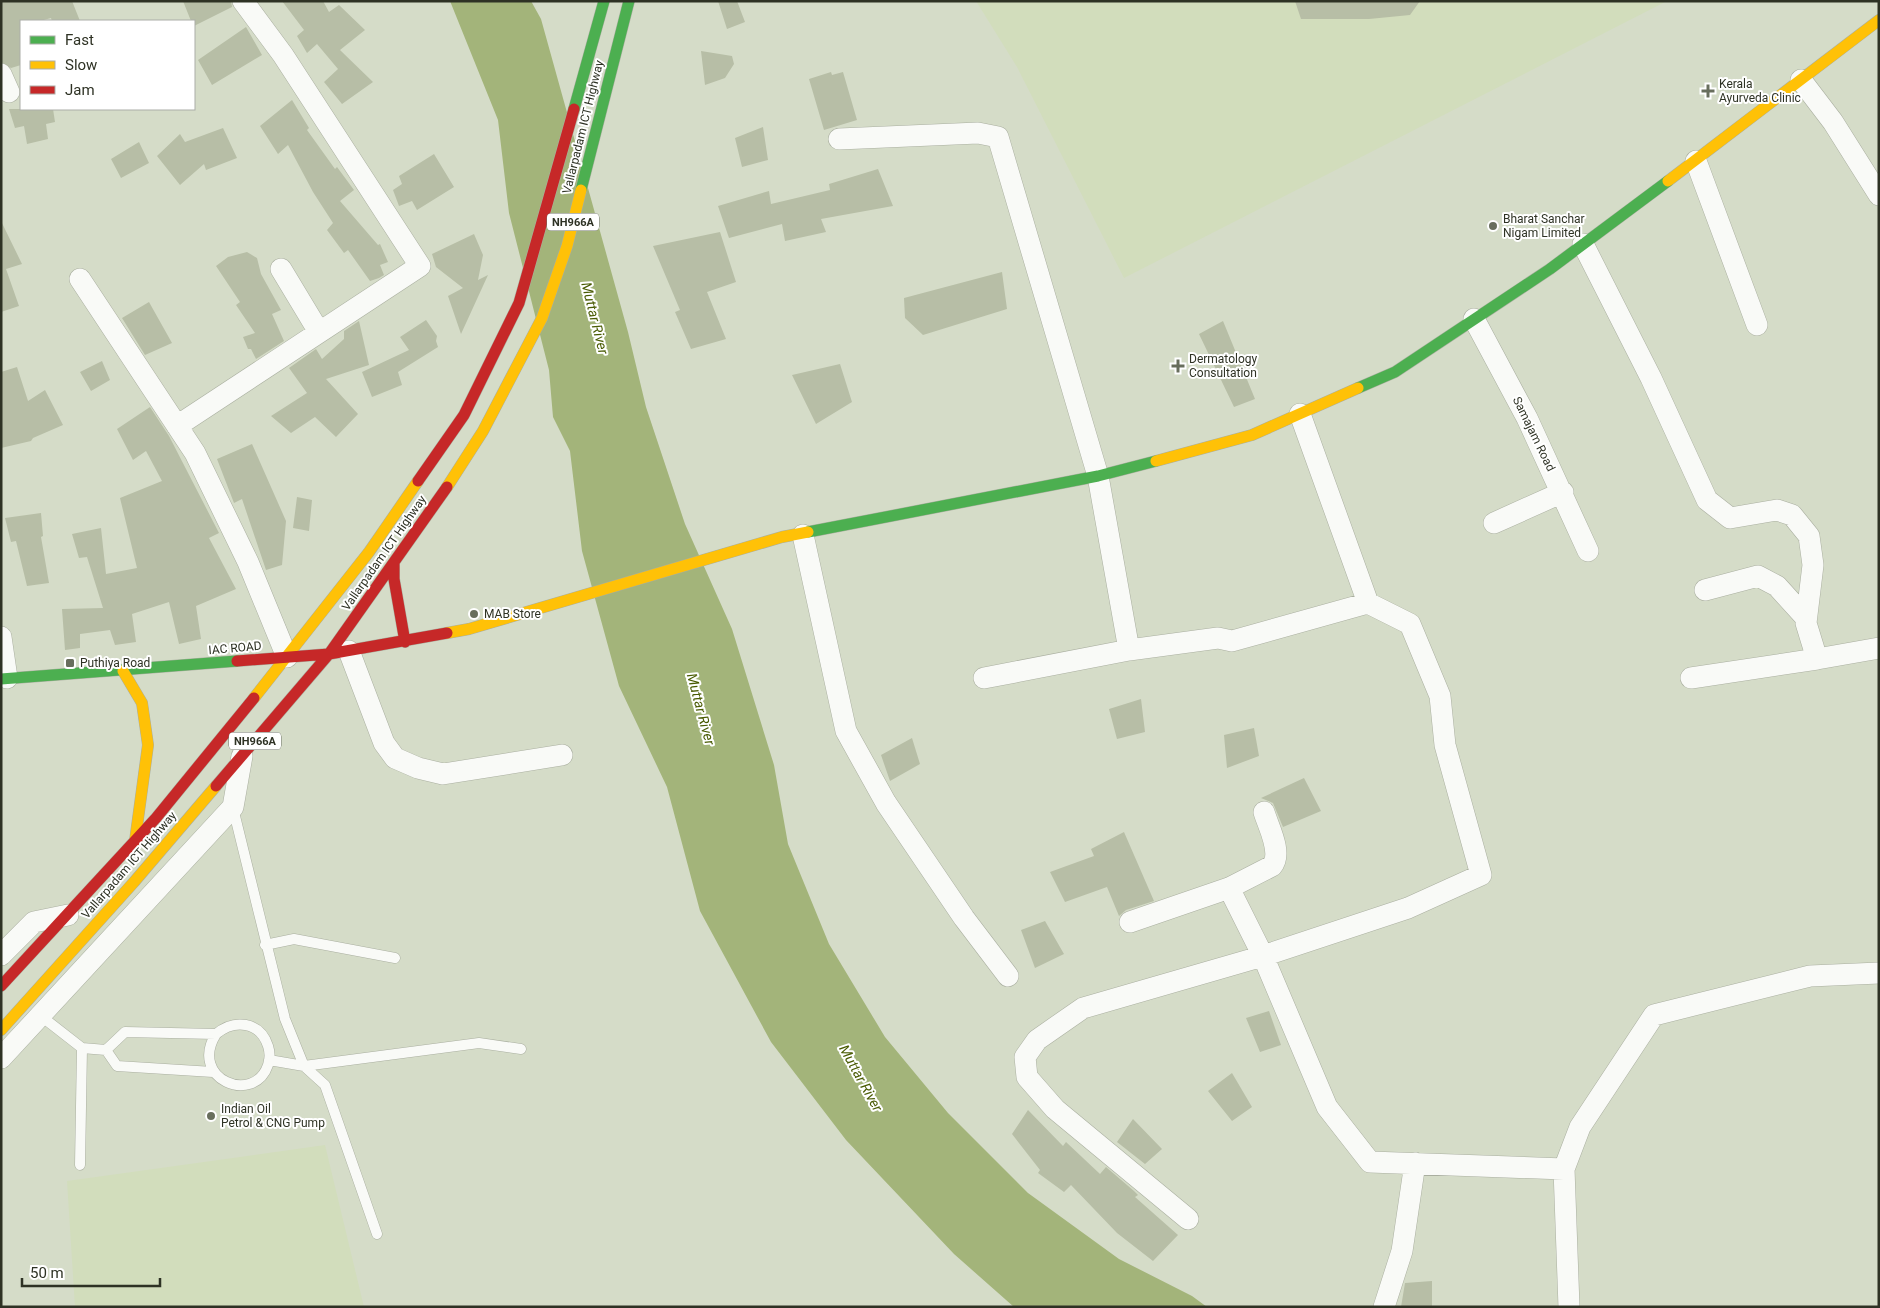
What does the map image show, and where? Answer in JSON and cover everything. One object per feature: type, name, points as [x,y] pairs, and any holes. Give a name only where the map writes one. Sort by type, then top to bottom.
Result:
[{"type":"main road","name":"Vallarpadam ICT Highway","points":[[1,986],[135,841],[287,657],[369,552],[464,415],[519,303],[604,1]]},
{"type":"main road","name":"Vallarpadam ICT Highway","points":[[1,1030],[134,882],[242,756],[339,652],[394,562],[458,471],[483,431],[542,318],[567,246],[629,1]]},
{"type":"main road","name":"IAC ROAD","points":[[4,679],[287,657],[339,652],[405,642],[469,628],[782,537],[803,535],[1098,476],[1252,435],[1395,372],[1583,244],[1696,161],[1879,20]]},
{"type":"main road","points":[[394,562],[395,588],[405,642]]},
{"type":"main road","points":[[123,671],[142,703],[148,745],[135,841]]},
{"type":"street","points":[[177,426],[420,266],[282,55],[243,1]]},
{"type":"street","points":[[1801,80],[1833,122],[1879,195]]},
{"type":"street","points":[[839,139],[978,133],[998,137],[1098,476],[1129,650]]},
{"type":"street","points":[[1696,161],[1757,325]]},
{"type":"street","points":[[1583,244],[1651,378],[1707,500],[1730,518],[1777,510],[1792,516],[1809,536],[1813,565],[1806,618],[1817,659]]},
{"type":"street","points":[[281,269],[319,332]]},
{"type":"street","points":[[80,279],[196,453],[228,520],[287,657]]},
{"type":"street","name":"Samajam Road","points":[[1474,319],[1527,418],[1563,492],[1588,551]]},
{"type":"street","points":[[1300,414],[1368,603]]},
{"type":"street","points":[[1494,524],[1563,492]]},
{"type":"street","points":[[803,535],[846,731],[886,803],[964,918],[1008,976]]},
{"type":"street","points":[[1705,590],[1758,576],[1777,586],[1806,618]]},
{"type":"street","points":[[984,678],[1129,650],[1218,638],[1232,641],[1368,603],[1410,624],[1440,696],[1445,745],[1482,874],[1408,908],[1262,956],[1083,1008],[1037,1040],[1025,1057],[1028,1076],[1055,1109],[1188,1219]]},
{"type":"street","points":[[1,638],[4,679]]},
{"type":"street","points":[[1691,678],[1879,648]]},
{"type":"street","points":[[339,652],[384,743],[395,758],[418,768],[443,774],[562,755]]},
{"type":"street","points":[[1,1058],[42,1016],[232,808],[242,756]]},
{"type":"street","points":[[1130,922],[1229,888],[1264,872],[1276,862],[1276,852],[1264,812]]},
{"type":"street","points":[[1229,888],[1262,956],[1327,1107],[1370,1162],[1564,1168]]},
{"type":"street","points":[[1,955],[34,922],[68,915]]},
{"type":"street","points":[[1569,1307],[1564,1168],[1580,1127],[1618,1073],[1654,1015],[1810,976],[1879,973]]},
{"type":"street","points":[[1384,1307],[1402,1251],[1415,1163]]},
{"type":"lane","points":[[232,808],[285,1019],[304,1066],[325,1085],[377,1234]]},
{"type":"lane","points":[[265,945],[294,939],[395,958]]},
{"type":"lane","points":[[42,1016],[82,1048],[106,1050],[125,1032],[216,1034],[233,1024],[252,1026],[266,1040],[269,1060],[260,1078],[246,1084],[230,1084],[221,1080],[209,1062],[208,1052],[216,1034]]},
{"type":"lane","points":[[269,1060],[304,1066],[479,1043],[521,1049]]},
{"type":"lane","points":[[80,1165],[82,1048]]},
{"type":"lane","points":[[106,1050],[117,1066],[214,1072]]},
{"type":"shaded area","points":[[976,1],[1667,1],[1124,278],[1017,67]]},
{"type":"shaded area","points":[[325,1145],[364,1307],[75,1307],[67,1181]]},
{"type":"water","name":"Muttar River","points":[[450,1],[531,1],[541,19],[628,332],[646,407],[685,524],[732,629],[774,765],[788,844],[829,944],[885,1037],[948,1113],[1028,1193],[1119,1259],[1192,1296],[1207,1307],[1014,1307],[954,1254],[846,1140],[771,1042],[700,911],[667,787],[619,686],[582,551],[570,451],[553,417],[549,370],[509,213],[498,120]]},
{"type":"building","points":[[1,1],[72,1],[80,20],[52,20],[51,18],[44,20],[20,20],[20,65],[11,68],[1,62]]},
{"type":"building","points":[[183,1],[231,1],[232,7],[195,26],[195,20],[191,20]]},
{"type":"building","points":[[282,1],[323,1],[329,12],[339,5],[365,30],[340,50],[373,82],[342,104],[324,82],[338,69],[317,44],[307,53],[297,36],[304,30]]},
{"type":"building","points":[[718,1],[737,1],[745,22],[727,29]]},
{"type":"building","points":[[1295,1],[1420,1],[1410,15],[1369,19],[1301,19]]},
{"type":"building","points":[[246,27],[262,55],[212,85],[198,60]]},
{"type":"building","points":[[701,51],[732,56],[734,64],[725,78],[705,85]]},
{"type":"building","points":[[831,72],[832,75],[843,72],[857,120],[824,130],[809,79]]},
{"type":"building","points":[[292,100],[309,128],[307,130],[335,169],[337,167],[354,190],[340,201],[378,245],[380,244],[388,262],[380,265],[384,275],[379,278],[370,281],[348,250],[344,253],[327,230],[333,223],[313,192],[288,145],[278,154],[260,126]]},
{"type":"building","points":[[9,109],[53,110],[55,122],[46,124],[48,139],[27,144],[24,126],[15,128]]},
{"type":"building","points":[[763,127],[768,160],[742,167],[735,138]]},
{"type":"building","points":[[223,128],[237,158],[206,170],[204,164],[180,185],[157,156],[180,134],[185,142]]},
{"type":"building","points":[[139,142],[149,163],[121,178],[111,159]]},
{"type":"building","points":[[434,154],[454,187],[417,210],[412,201],[399,206],[393,190],[402,184],[399,176]]},
{"type":"building","points":[[878,169],[893,206],[821,219],[826,232],[785,241],[782,224],[729,238],[718,206],[769,191],[771,204],[830,190],[829,184]]},
{"type":"building","points":[[1,221],[22,264],[6,269],[19,306],[1,312]]},
{"type":"building","points":[[720,232],[736,282],[707,292],[726,339],[691,349],[675,312],[680,310],[653,246]]},
{"type":"building","points":[[474,234],[483,255],[478,280],[488,275],[461,334],[448,296],[463,288],[436,267],[432,254]]},
{"type":"building","points":[[247,252],[257,258],[261,274],[281,310],[272,314],[284,341],[256,359],[251,349],[248,349],[243,337],[255,333],[236,305],[240,302],[216,266],[228,257]]},
{"type":"building","points":[[1002,272],[1007,309],[923,335],[905,318],[904,298]]},
{"type":"building","points":[[149,302],[172,343],[145,355],[122,318]]},
{"type":"building","points":[[426,320],[437,336],[438,347],[398,372],[402,385],[372,397],[362,372],[409,350],[400,337]]},
{"type":"building","points":[[359,321],[369,365],[326,379],[358,414],[336,437],[315,417],[291,433],[271,416],[307,393],[289,368],[316,349],[322,359],[344,339],[344,331]]},
{"type":"building","points":[[1223,321],[1255,399],[1234,407],[1199,334]]},
{"type":"building","points":[[102,361],[110,380],[91,391],[80,372]]},
{"type":"building","points":[[840,364],[852,402],[816,424],[792,375]]},
{"type":"building","points":[[17,367],[28,401],[45,390],[63,425],[33,438],[31,441],[1,448],[1,372]]},
{"type":"building","points":[[150,407],[169,436],[219,533],[209,538],[236,589],[196,606],[201,639],[179,644],[169,602],[132,614],[136,642],[115,645],[110,630],[80,634],[80,648],[65,650],[62,609],[103,608],[87,557],[79,558],[72,534],[101,528],[106,574],[137,568],[120,498],[162,481],[146,451],[133,460],[117,429]]},
{"type":"building","points":[[252,444],[286,521],[282,565],[266,570],[242,499],[234,503],[217,459]]},
{"type":"building","points":[[297,497],[312,500],[309,531],[293,528]]},
{"type":"building","points":[[41,513],[43,536],[41,537],[49,583],[27,586],[16,541],[11,542],[5,518]]},
{"type":"building","points":[[1141,699],[1145,732],[1117,739],[1109,709]]},
{"type":"building","points":[[1254,728],[1259,756],[1227,768],[1224,735]]},
{"type":"building","points":[[912,738],[920,764],[890,781],[881,755]]},
{"type":"building","points":[[1304,778],[1321,811],[1283,827],[1273,803],[1261,798]]},
{"type":"building","points":[[1124,832],[1154,901],[1126,910],[1119,916],[1107,887],[1065,902],[1050,872],[1094,856],[1091,849]]},
{"type":"building","points":[[1045,921],[1064,954],[1035,968],[1021,930]]},
{"type":"building","points":[[1269,1011],[1281,1045],[1260,1052],[1246,1018]]},
{"type":"building","points":[[1232,1073],[1252,1107],[1232,1121],[1208,1091]]},
{"type":"building","points":[[1028,1110],[1063,1146],[1066,1142],[1100,1174],[1106,1167],[1138,1195],[1135,1197],[1178,1235],[1153,1261],[1117,1233],[1071,1185],[1064,1192],[1038,1173],[1040,1170],[1012,1134]]},
{"type":"building","points":[[1133,1119],[1162,1149],[1145,1164],[1117,1142]]},
{"type":"building","points":[[1432,1281],[1432,1307],[1401,1307],[1405,1283]]},
{"type":"traffic: fast","points":[[574,109],[604,1]]},
{"type":"traffic: fast","points":[[581,190],[629,1]]},
{"type":"traffic: fast","points":[[1358,388],[1395,372],[1550,269],[1668,181]]},
{"type":"traffic: fast","points":[[808,532],[1098,476],[1156,461]]},
{"type":"traffic: fast","points":[[1,679],[237,661]]},
{"type":"traffic: slow","points":[[1668,181],[1879,20]]},
{"type":"traffic: slow","points":[[447,487],[483,431],[542,318],[567,246],[581,190]]},
{"type":"traffic: slow","points":[[1156,461],[1252,435],[1358,388]]},
{"type":"traffic: slow","points":[[254,698],[369,552],[418,481]]},
{"type":"traffic: slow","points":[[447,633],[469,629],[782,537],[808,532]]},
{"type":"traffic: slow","points":[[123,671],[142,703],[148,745],[135,841]]},
{"type":"traffic: slow","points":[[1,1030],[134,882],[216,786]]},
{"type":"traffic: jam","points":[[418,481],[464,415],[519,303],[574,109]]},
{"type":"traffic: jam","points":[[216,786],[329,654],[447,487]]},
{"type":"traffic: jam","points":[[394,562],[394,579],[405,642]]},
{"type":"traffic: jam","points":[[237,661],[329,654],[447,633]]},
{"type":"traffic: jam","points":[[1,986],[156,818],[254,698]]},
{"type":"place","name":"Kerala Ayurveda Clinic","points":[[1708,91]]},
{"type":"place","name":"Bharat Sanchar Nigam Limited","points":[[1493,226]]},
{"type":"place","name":"Dermatology Consultation","points":[[1178,366]]},
{"type":"place","name":"MAB Store","points":[[474,614]]},
{"type":"place","name":"Puthiya Road","points":[[70,663]]},
{"type":"place","name":"Indian Oil Petrol & CNG Pump","points":[[211,1116]]}]
